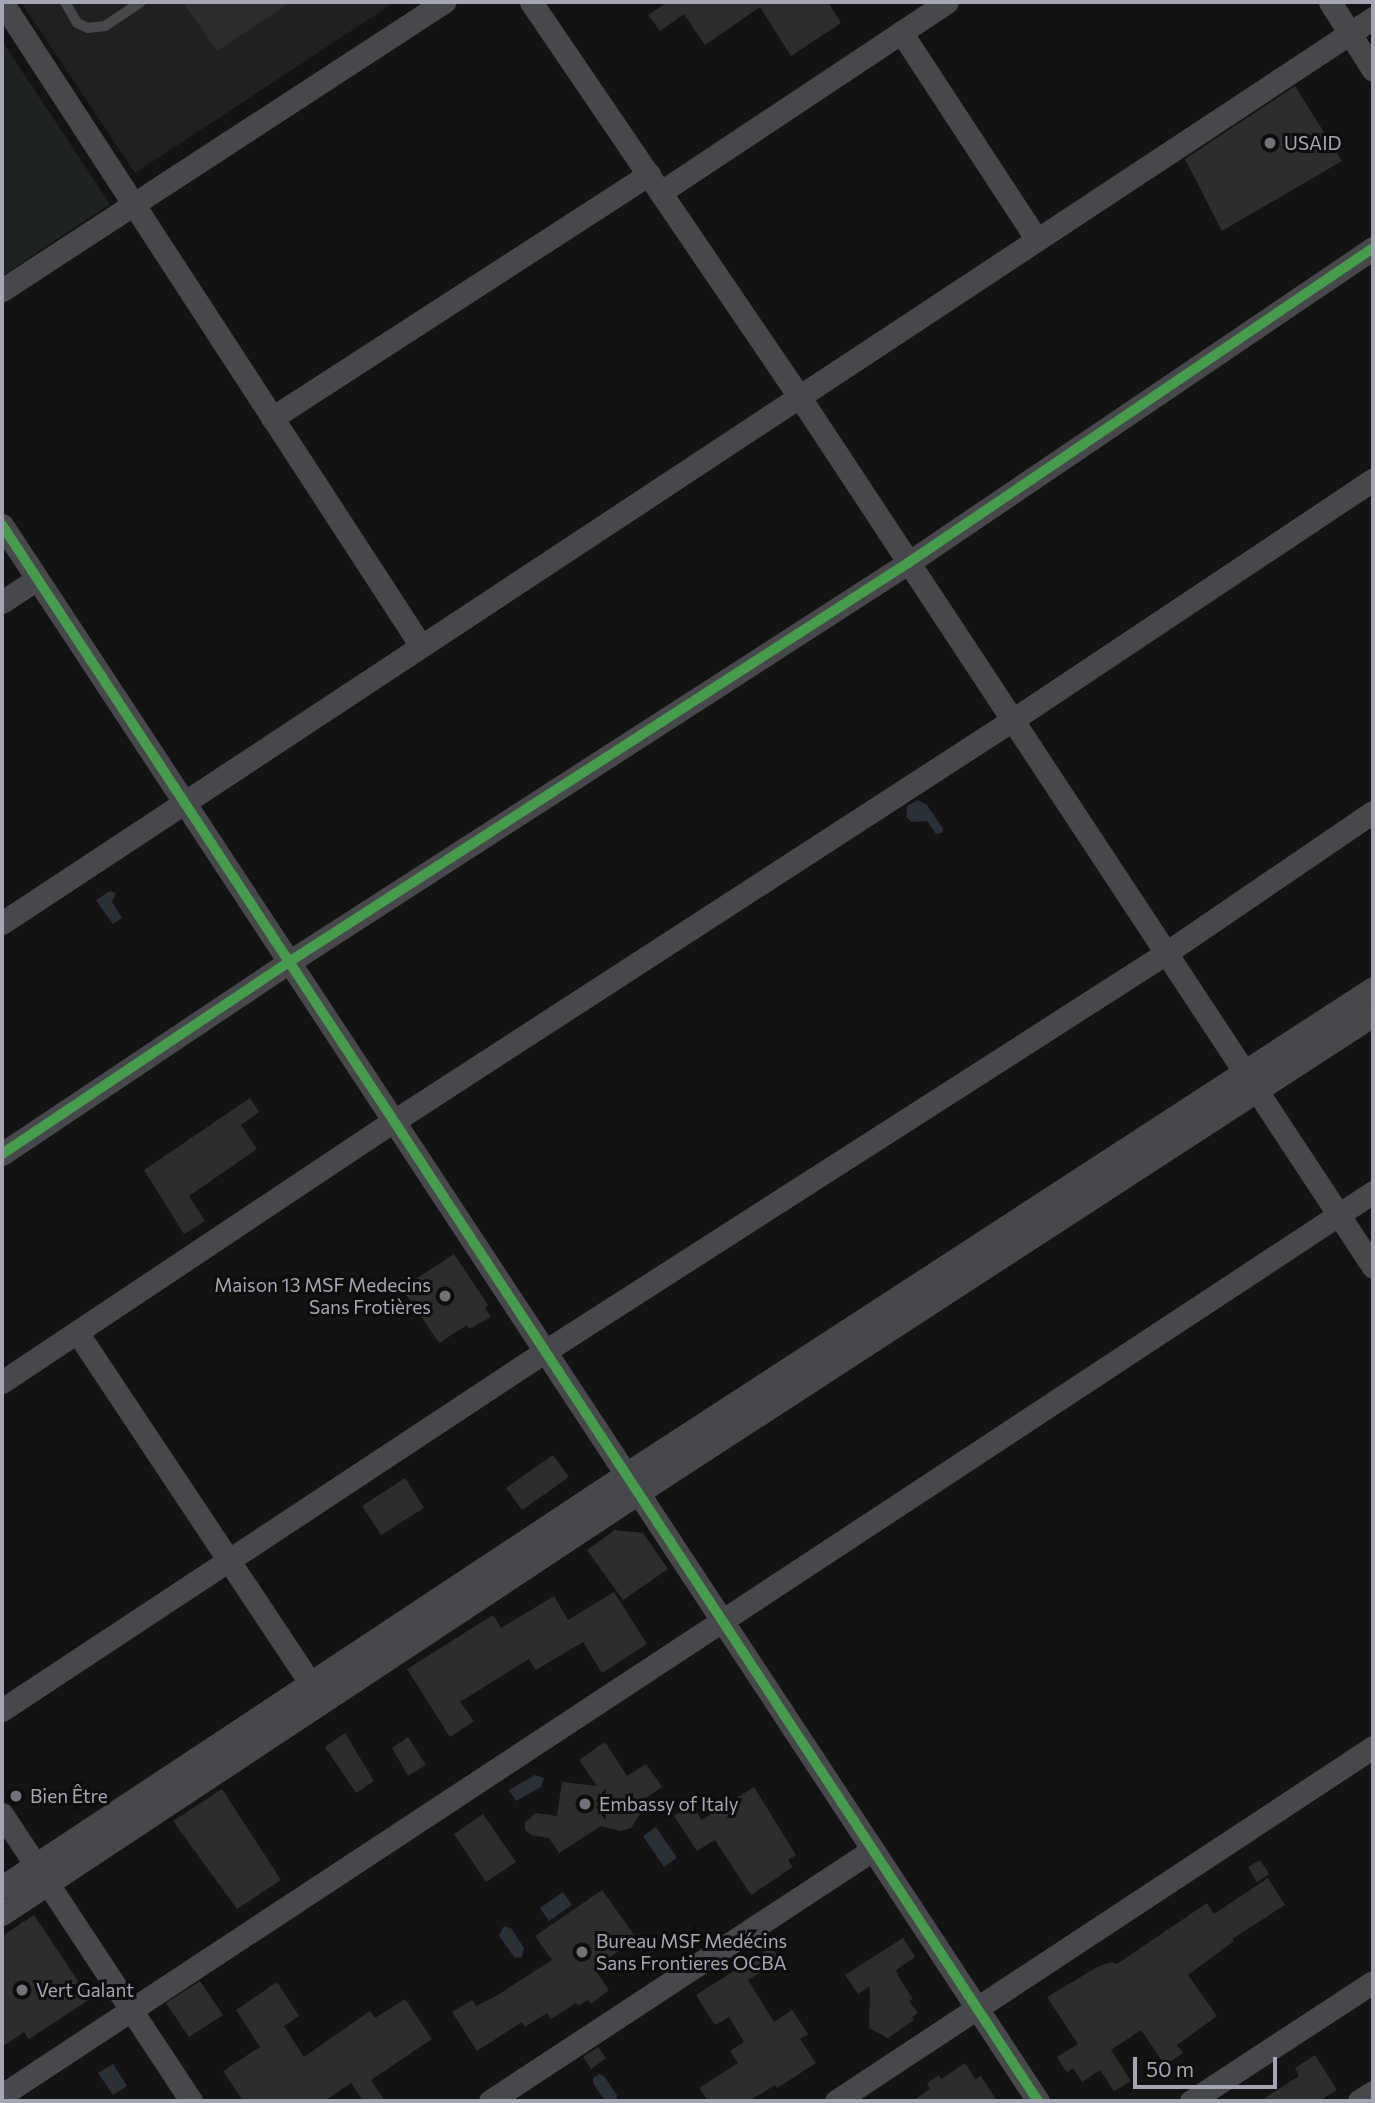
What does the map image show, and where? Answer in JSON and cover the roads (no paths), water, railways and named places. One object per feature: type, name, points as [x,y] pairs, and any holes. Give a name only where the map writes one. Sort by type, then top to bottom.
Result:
[{"type":"street","points":[[2,2],[421,646]]},
{"type":"street","points":[[2,290],[444,2]]},
{"type":"street","points":[[531,2],[799,396],[1373,1267]]},
{"type":"street","points":[[272,418],[901,33],[947,2]]},
{"type":"street","points":[[1330,2],[1373,70]]},
{"type":"street","points":[[2,923],[1373,18]]},
{"type":"street","points":[[901,33],[1036,238]]},
{"type":"street","points":[[2,1154],[289,962],[908,563],[1373,248]]},
{"type":"street","points":[[2,1382],[394,1121],[1011,721],[1373,480]]},
{"type":"street","points":[[2,525],[547,1350],[1038,2101]]},
{"type":"street","points":[[2,602],[37,579]]},
{"type":"street","points":[[2,1710],[547,1350],[1166,953],[1373,812]]},
{"type":"street","points":[[1250,1084],[1373,988]]},
{"type":"street","points":[[2,1887],[42,1874],[632,1483],[1250,1084],[1373,1015]]},
{"type":"street","points":[[2,2095],[1373,1192]]},
{"type":"street","points":[[77,1332],[231,1560],[310,1684]]},
{"type":"street","points":[[2,1914],[42,1874],[310,1684],[632,1483]]},
{"type":"street","points":[[836,2101],[1373,1747]]},
{"type":"street","points":[[2,1814],[191,2101]]},
{"type":"street","points":[[490,2101],[873,1849]]},
{"type":"street","points":[[1191,2101],[1373,1982]]},
{"type":"street","points":[[1359,2101],[1373,2092]]},
{"type":"lane","points":[[65,2],[77,23],[88,29],[105,26],[141,2]]},
{"type":"place","name":"USAID","points":[[1270,143]]},
{"type":"place","name":"Maison 13 MSF Medecins Sans Frotières","points":[[445,1296]]},
{"type":"place","name":"Bien Être","points":[[16,1796]]},
{"type":"place","name":"Embassy of Italy","points":[[585,1804]]},
{"type":"place","name":"Bureau MSF Medécins Sans Frontieres OCBA","points":[[582,1952]]},
{"type":"place","name":"Vert Galant","points":[[22,1990]]}]
